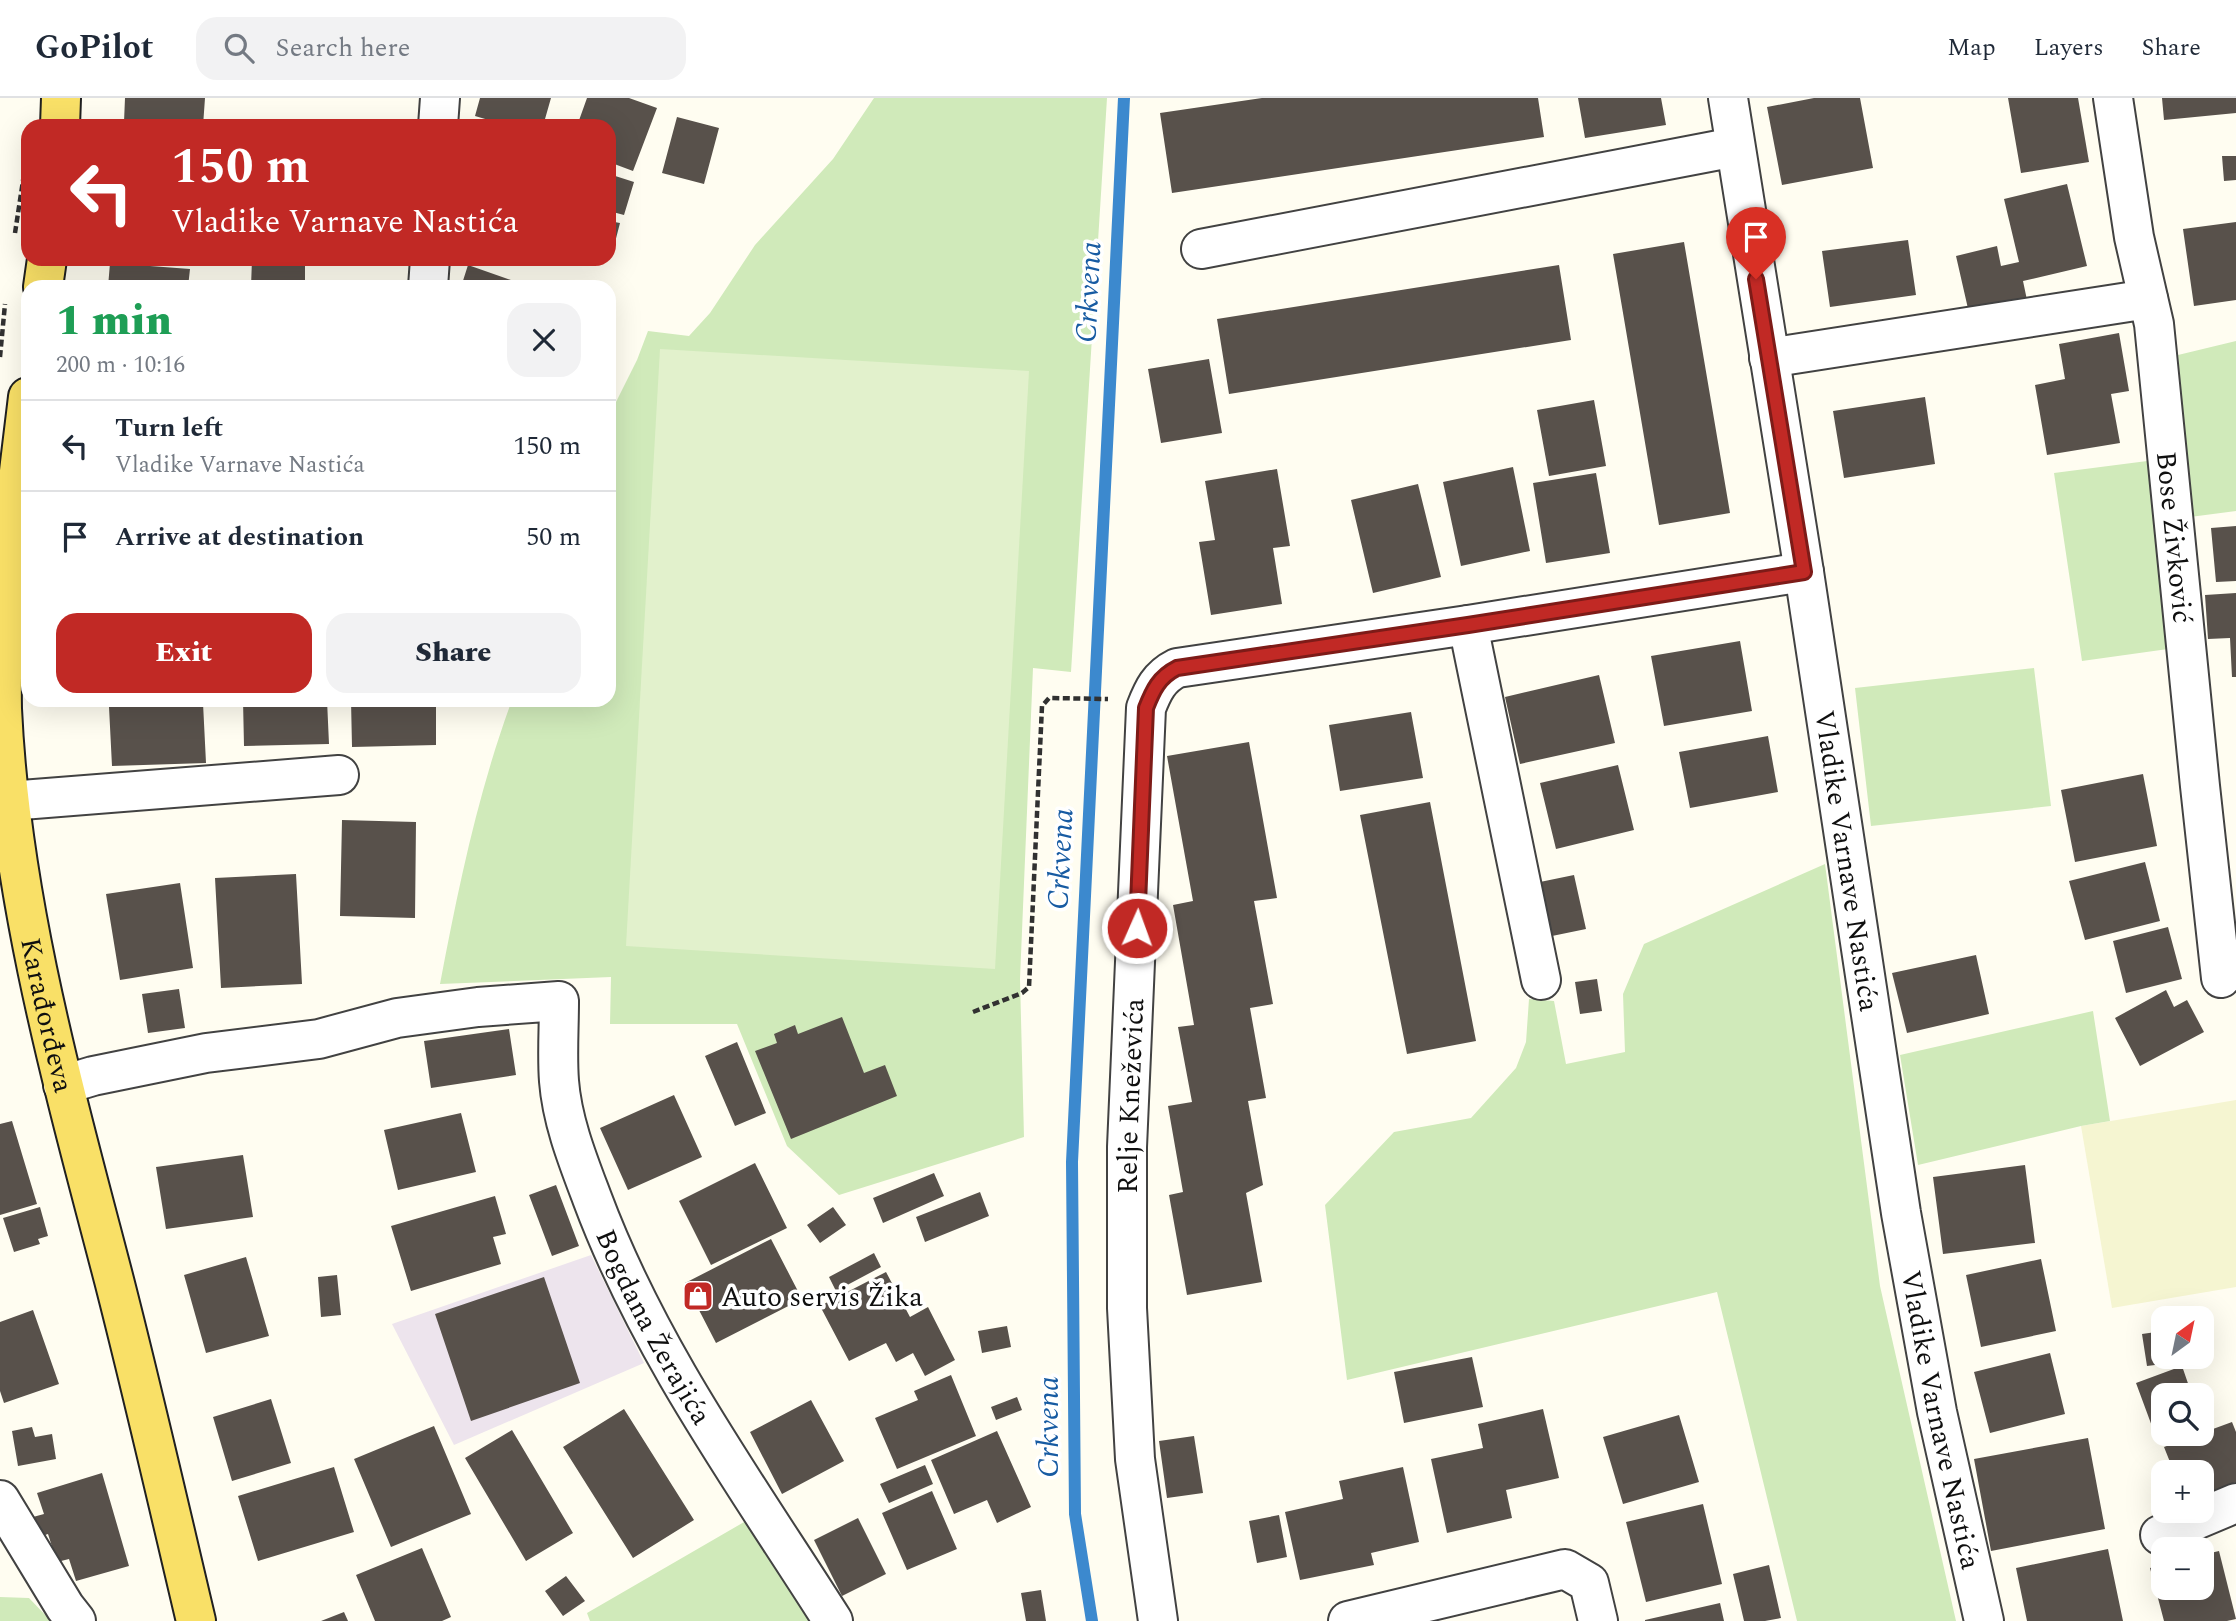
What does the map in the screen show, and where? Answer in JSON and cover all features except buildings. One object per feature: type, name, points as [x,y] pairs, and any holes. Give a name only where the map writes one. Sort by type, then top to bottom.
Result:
[{"type":"main road","points":[[60,119],[61,98]]},
{"type":"main road","name":"Karađorđeva","points":[[21,518],[17,587],[4,612],[2,707],[9,801],[22,891],[62,1085],[115,1284],[196,1621]]},
{"type":"street","points":[[439,119],[440,98]]},
{"type":"street","name":"Vladike Varnave Nastića","points":[[1728,98],[1804,572],[1901,1213],[1937,1412],[1984,1621]]},
{"type":"street","name":"Bose Živković","points":[[2113,98],[2134,237],[2154,324],[2221,978]]},
{"type":"street","points":[[1201,248],[1735,147]]},
{"type":"street","points":[[1769,358],[2148,299]]},
{"type":"street","name":"Relje Kneževića","points":[[1158,1621],[1135,1459],[1127,1308],[1127,1147],[1146,708],[1156,685],[1166,674],[1177,668],[1804,572]]},
{"type":"street","points":[[1468,625],[1541,980]]},
{"type":"street","points":[[9,801],[339,775]]},
{"type":"street","name":"Bogdana Žerajića","points":[[62,1085],[206,1053],[319,1039],[397,1018],[478,1007],[559,1001],[559,1082],[566,1121],[610,1246],[670,1365],[833,1621]]},
{"type":"street","points":[[0,1500],[76,1621]]},
{"type":"street","points":[[2160,1535],[2236,1503]]},
{"type":"street","points":[[1348,1621],[1565,1569],[1589,1583],[1598,1621]]},
{"type":"path","points":[[973,1012],[1022,993],[1029,987],[1042,706],[1049,698],[1111,699]]},
{"type":"shaded area","points":[[591,1255],[644,1363],[454,1445],[392,1324]]},
{"type":"green space","points":[[874,98],[1107,98],[1071,672],[1033,668],[1020,979],[1024,1137],[839,1195],[787,1146],[737,1024],[610,1024],[611,977],[440,984],[479,805],[510,707],[616,707],[616,402],[648,331],[689,336],[710,313],[755,245],[833,159]]},
{"type":"green space","points":[[2236,341],[2236,511],[2190,517],[2178,355]]},
{"type":"green space","points":[[660,349],[1029,371],[995,969],[626,946]]},
{"type":"green space","points":[[2155,460],[2168,649],[2082,661],[2054,473]]},
{"type":"green space","points":[[2034,668],[2051,806],[1871,826],[1855,688]]},
{"type":"green space","points":[[1825,864],[1880,1286],[1956,1621],[1797,1621],[1717,1292],[1347,1380],[1325,1205],[1394,1132],[1471,1118],[1516,1068],[1526,1042],[1529,999],[1554,1001],[1566,1064],[1625,1052],[1623,994],[1644,944]]},
{"type":"green space","points":[[2093,1011],[2110,1121],[1918,1165],[1900,1055]]},
{"type":"green space","points":[[2236,1100],[2236,1287],[2112,1308],[2081,1126]]},
{"type":"green space","points":[[751,1518],[816,1621],[590,1621],[587,1613]]},
{"type":"green space","points":[[0,1597],[29,1598],[51,1621],[0,1621]]},
{"type":"waterway","name":"Crkvena","points":[[1092,1621],[1075,1514],[1072,1162],[1124,98]]},
{"type":"place","name":"Auto servis Žika","points":[[698,1296]]},
{"type":"route","points":[[1137,928],[1146,708],[1156,685],[1166,674],[1177,668],[1804,572],[1756,279]]}]
